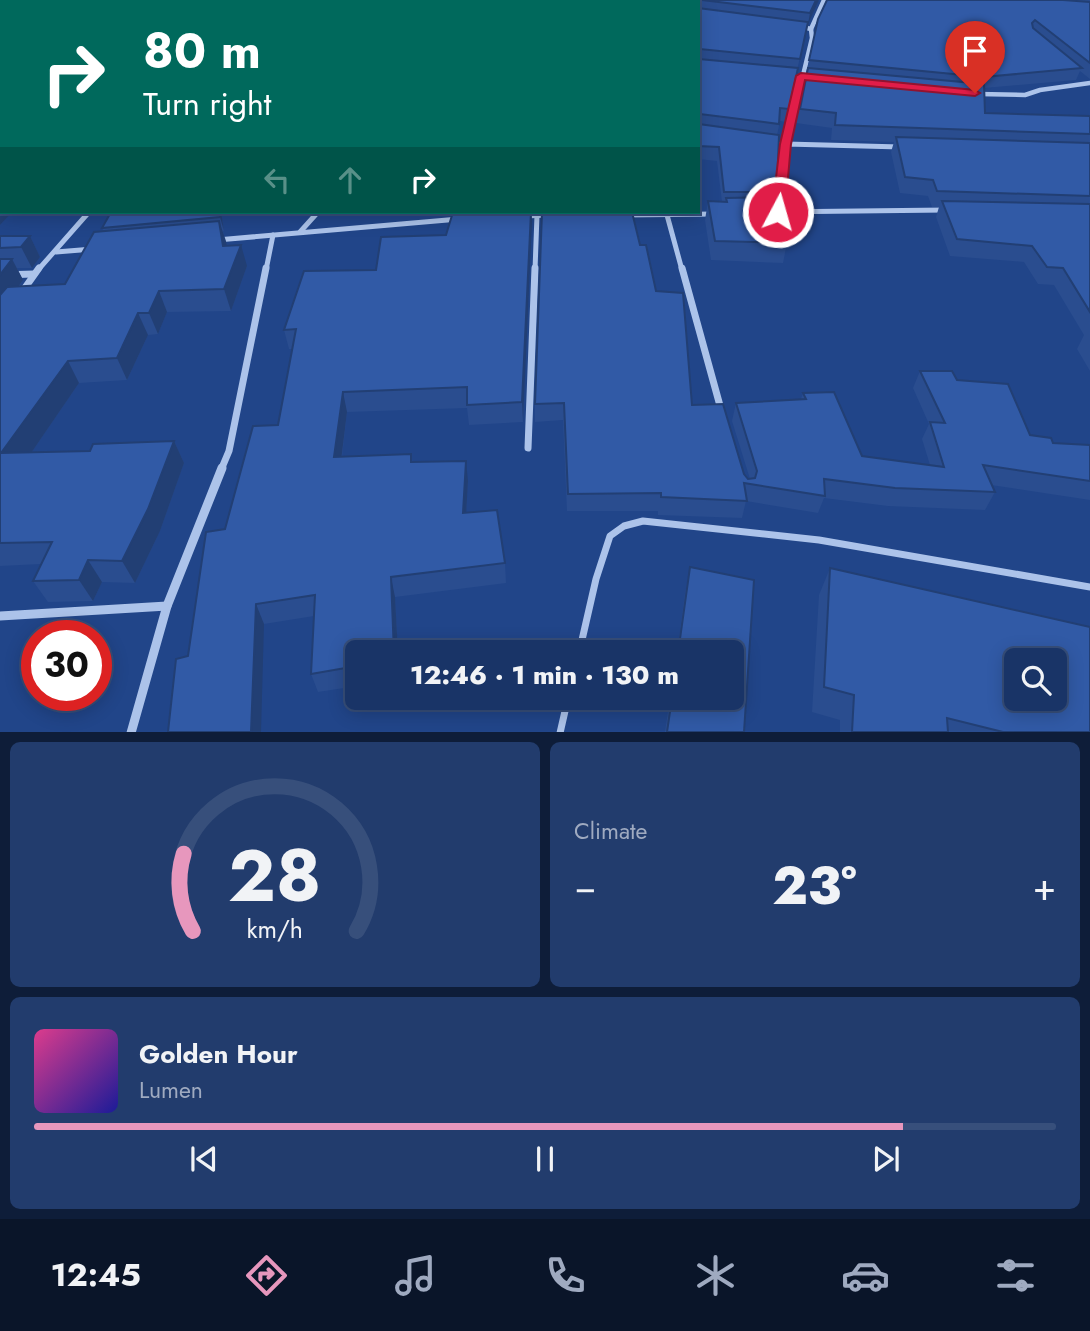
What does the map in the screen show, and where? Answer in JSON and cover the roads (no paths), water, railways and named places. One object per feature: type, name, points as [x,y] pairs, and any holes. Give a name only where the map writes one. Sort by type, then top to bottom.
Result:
[{"type":"street","points":[[778,212],[786,144],[812,38],[811,29],[824,0]]},
{"type":"street","points":[[790,24],[811,29]]},
{"type":"street","points":[[1078,75],[1089,83]]},
{"type":"street","points":[[801,76],[814,78]]},
{"type":"street","points":[[970,93],[1025,95],[1089,83]]},
{"type":"street","points":[[773,142],[905,147]]},
{"type":"street","points":[[764,212],[954,211]]},
{"type":"street","points":[[700,214],[723,213]]},
{"type":"street","points":[[14,304],[34,274],[87,214]]},
{"type":"street","points":[[299,232],[316,214]]},
{"type":"street","points":[[615,215],[695,214]]},
{"type":"street","points":[[528,448],[537,215]]},
{"type":"street","points":[[512,216],[563,215]]},
{"type":"street","points":[[667,215],[725,422]]},
{"type":"street","points":[[215,240],[464,219]]},
{"type":"street","points":[[131,732],[167,606],[229,451],[273,235]]},
{"type":"street","points":[[55,252],[95,249]]},
{"type":"street","points":[[0,275],[34,274]]},
{"type":"street","points":[[0,616],[167,606]]},
{"type":"lane","points":[[582,640],[596,579],[610,536],[624,526],[643,521],[819,540],[1090,587]]},
{"type":"lane","points":[[560,732],[565,710]]}]
